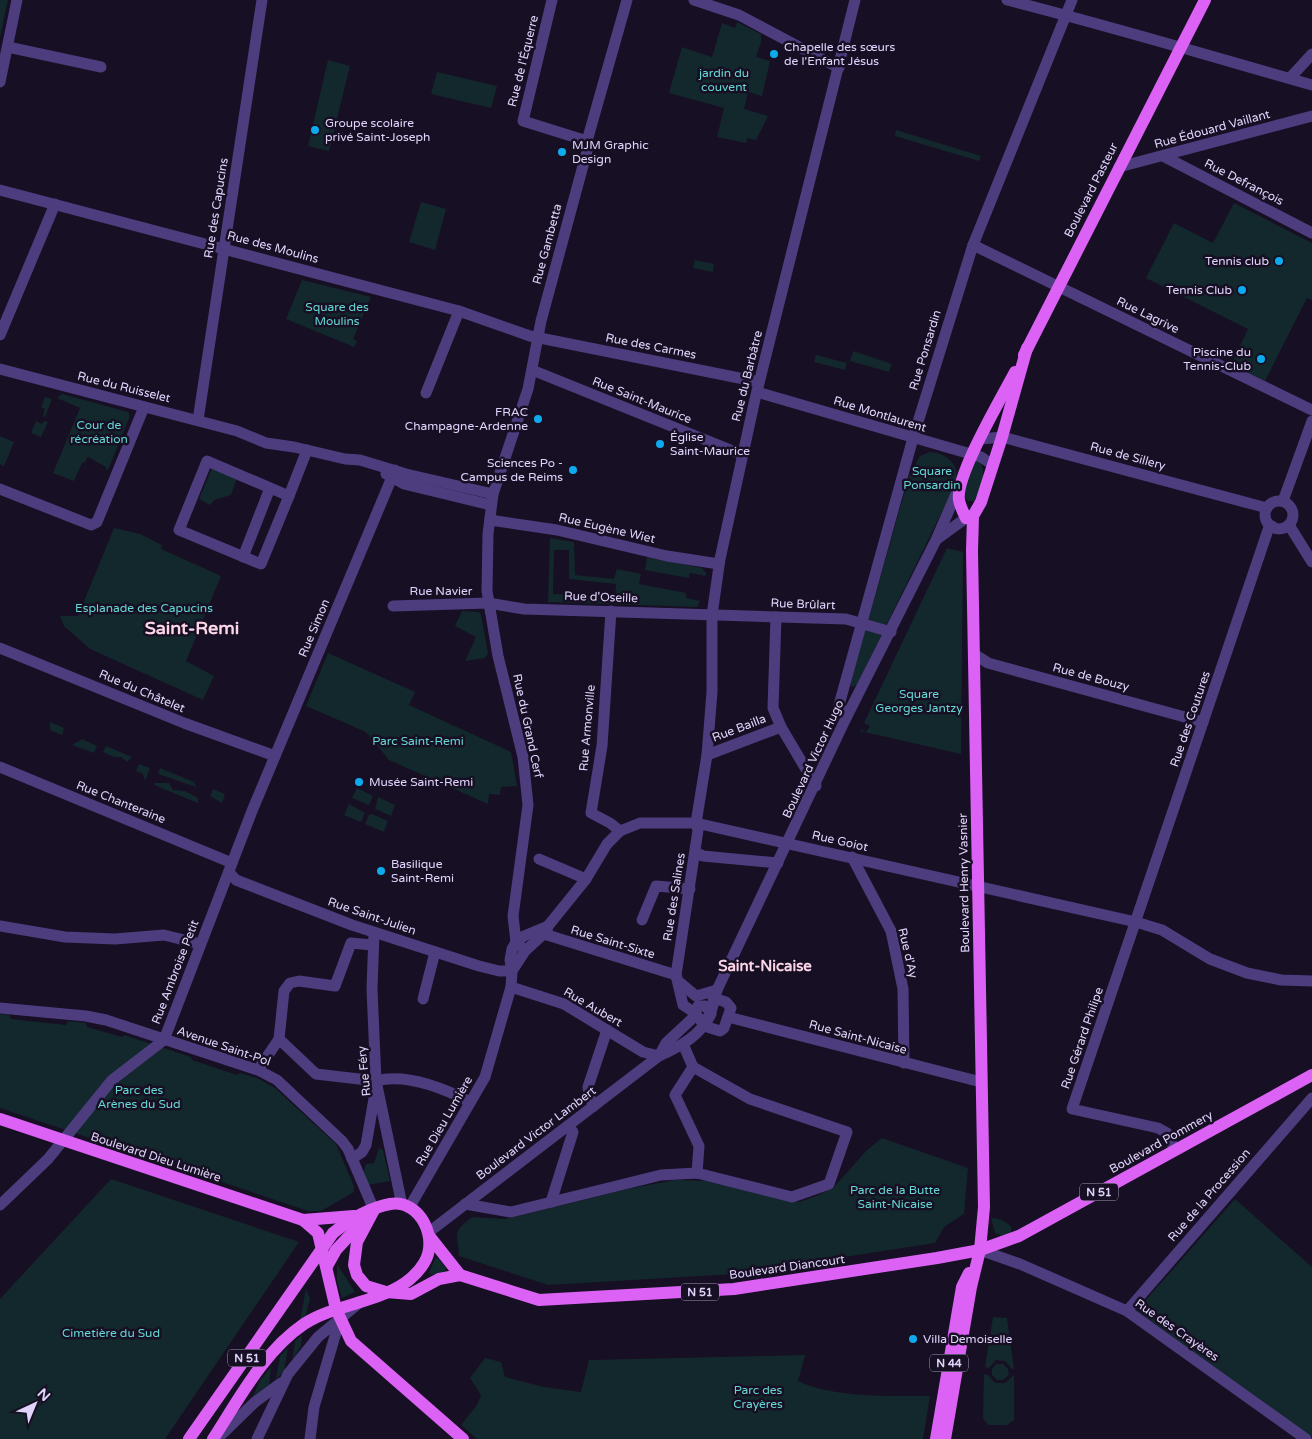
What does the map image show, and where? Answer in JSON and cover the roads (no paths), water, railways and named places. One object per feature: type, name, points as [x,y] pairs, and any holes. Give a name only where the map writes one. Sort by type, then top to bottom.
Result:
[{"type":"main road","name":"Boulevard Pasteur","points":[[972,456],[1205,0]]},
{"type":"main road","name":"Boulevard Pasteur","points":[[1002,437],[1027,348]]},
{"type":"main road","name":"Boulevard Henry Vasnier","points":[[969,517],[979,508],[1002,437]]},
{"type":"main road","name":"Boulevard Victor Hugo","points":[[960,486],[972,456]]},
{"type":"main road","name":"Boulevard Henry Vasnier","points":[[946,1439],[970,1291],[980,1250],[984,1207],[974,654],[969,517],[959,499],[960,486]]},
{"type":"main road","name":"Boulevard Pommery","points":[[980,1250],[1023,1234],[1312,1074]]},
{"type":"main road","name":"Boulevard Dieu Lumière","points":[[0,1119],[303,1220]]},
{"type":"main road","points":[[326,1243],[374,1210],[391,1204],[405,1206],[421,1218],[430,1235],[460,1275]]},
{"type":"main road","points":[[354,1265],[357,1242],[374,1210]]},
{"type":"main road","name":"N 51","points":[[189,1439],[326,1243],[343,1225],[374,1210]]},
{"type":"main road","points":[[303,1220],[361,1215]]},
{"type":"main road","points":[[303,1220],[326,1243],[354,1265],[361,1282],[386,1292],[408,1281],[418,1272],[426,1260],[430,1235]]},
{"type":"main road","points":[[326,1243],[328,1266],[338,1314],[350,1341],[463,1439]]},
{"type":"main road","name":"Boulevard Henry Vasnier","points":[[936,1439],[962,1287],[980,1250]]},
{"type":"main road","name":"Boulevard Diancourt","points":[[386,1292],[411,1294],[439,1278],[460,1275],[539,1300],[734,1289],[980,1250]]},
{"type":"main road","name":"N 51","points":[[213,1439],[266,1360],[281,1343],[305,1324],[338,1314],[362,1300],[386,1292]]},
{"type":"street","points":[[0,82],[17,0]]},
{"type":"street","name":"Rue des Capucins","points":[[198,420],[228,249],[262,0]]},
{"type":"street","name":"Rue de l'Équerre","points":[[552,0],[523,121],[587,141]]},
{"type":"street","name":"Rue Gambetta","points":[[488,603],[486,577],[492,500],[521,413],[538,338],[587,151],[587,141],[627,0]]},
{"type":"street","points":[[694,0],[739,15],[839,68]]},
{"type":"street","name":"Rue du Barbâtre","points":[[696,823],[707,755],[712,692],[712,615],[719,564],[758,387],[855,0]]},
{"type":"street","points":[[1007,0],[1181,45],[1201,54],[1312,85]]},
{"type":"street","name":"Rue Ponsardin","points":[[846,718],[839,705],[913,438],[973,245],[1072,0]]},
{"type":"street","points":[[8,47],[101,67]]},
{"type":"street","points":[[1290,78],[1312,54]]},
{"type":"street","name":"Rue Édouard Vaillant","points":[[1119,167],[1312,116]]},
{"type":"street","name":"Rue Defrançois","points":[[1163,156],[1312,233]]},
{"type":"street","name":"Rue des Moulins","points":[[0,190],[459,311],[538,338]]},
{"type":"street","points":[[0,335],[55,204]]},
{"type":"street","name":"Rue Lagrive","points":[[973,245],[1312,410]]},
{"type":"street","points":[[426,393],[459,311]]},
{"type":"street","name":"Rue des Carmes","points":[[538,338],[758,387]]},
{"type":"street","name":"Rue du Ruisselet","points":[[0,369],[242,432],[261,441],[345,459],[360,460],[394,473],[492,500]]},
{"type":"street","name":"Rue Saint-Maurice","points":[[532,370],[743,455]]},
{"type":"street","name":"Rue Montlaurent","points":[[758,387],[913,438],[981,457],[993,465]]},
{"type":"street","points":[[0,489],[91,525],[97,522],[144,407]]},
{"type":"street","points":[[1283,501],[1312,422]]},
{"type":"street","name":"Rue de Sillery","points":[[981,438],[1002,437],[1267,508]]},
{"type":"street","points":[[289,496],[207,461],[179,530],[261,564],[289,496],[307,450]]},
{"type":"street","name":"Rue Simon","points":[[258,796],[394,473]]},
{"type":"street","name":"Boulevard Victor Hugo","points":[[715,994],[816,786],[846,718],[891,632],[960,486]]},
{"type":"street","points":[[242,556],[270,488]]},
{"type":"street","points":[[1283,501],[1290,505],[1294,513],[1289,525],[1281,529],[1272,526],[1266,520],[1267,508],[1274,502],[1283,501]]},
{"type":"street","name":"Boulevard Victor Hugo","points":[[936,540],[969,517]]},
{"type":"street","name":"Rue Eugène Wiet","points":[[490,520],[557,530],[667,556],[719,564]]},
{"type":"street","points":[[1289,525],[1312,562]]},
{"type":"street","name":"Rue des Coutures","points":[[1136,922],[1268,530],[1272,526]]},
{"type":"street","name":"Rue Navier","points":[[393,606],[488,603]]},
{"type":"street","name":"Rue d'Oseille","points":[[488,603],[524,609],[712,615]]},
{"type":"street","name":"Rue du Grand Cerf","points":[[488,603],[523,757],[528,789],[513,916],[516,942]]},
{"type":"street","name":"Rue Armonville","points":[[611,611],[602,746],[591,813],[610,823],[620,832]]},
{"type":"street","name":"Rue Brûlart","points":[[712,615],[846,619],[891,632]]},
{"type":"street","points":[[776,617],[773,708],[781,727],[816,786]]},
{"type":"street","name":"Rue du Châtelet","points":[[0,648],[184,723],[275,756]]},
{"type":"street","name":"Rue de Bouzy","points":[[974,654],[988,663],[1203,722]]},
{"type":"street","name":"Rue Bailla","points":[[707,755],[781,727]]},
{"type":"street","name":"Rue Chanteraine","points":[[0,767],[230,868]]},
{"type":"street","name":"Rue Ambroise Petit","points":[[0,1205],[48,1159],[112,1080],[164,1040],[258,796]]},
{"type":"street","name":"Rue Goiot","points":[[620,832],[640,823],[696,823],[1136,922],[1162,930],[1210,959],[1247,973],[1281,980],[1312,981]]},
{"type":"street","name":"Rue des Salines","points":[[676,975],[695,852],[696,823]]},
{"type":"street","points":[[512,971],[524,951],[546,930],[586,880],[607,844],[620,832]]},
{"type":"street","points":[[695,852],[703,856],[778,862]]},
{"type":"street","name":"Rue d'Ay","points":[[852,857],[891,931],[903,988],[904,1064]]},
{"type":"street","points":[[539,859],[586,880]]},
{"type":"street","name":"Rue Saint-Julien","points":[[230,868],[236,880],[374,933],[499,971],[512,971]]},
{"type":"street","points":[[642,920],[656,886],[690,889]]},
{"type":"street","name":"Rue Gérard Philipe","points":[[1136,922],[1072,1109],[1158,1128],[1167,1133],[1175,1150]]},
{"type":"street","points":[[0,926],[67,937],[115,939],[164,935],[200,944]]},
{"type":"street","points":[[524,951],[516,942],[546,930]]},
{"type":"street","name":"Rue Saint-Sixte","points":[[546,930],[676,975]]},
{"type":"street","name":"Rue Féry","points":[[374,933],[372,945],[376,1081],[405,1206]]},
{"type":"street","name":"Rue Dieu Lumière","points":[[405,1206],[485,1077],[511,987],[512,971],[510,960],[516,942]]},
{"type":"street","points":[[258,1070],[279,1039],[284,991],[290,982],[299,981],[335,986],[351,943],[372,945]]},
{"type":"street","points":[[423,999],[435,952]]},
{"type":"street","points":[[676,975],[678,981],[696,996],[715,994],[726,1002],[731,1008],[724,1028],[720,1031],[702,1015],[683,1005],[676,975]]},
{"type":"street","name":"Rue Aubert","points":[[511,987],[564,1004],[643,1052],[660,1056]]},
{"type":"street","points":[[660,1056],[684,1044],[715,994]]},
{"type":"street","name":"Avenue Saint-Pol","points":[[0,1008],[86,1016],[258,1070],[277,1080],[342,1141],[374,1210]]},
{"type":"street","points":[[660,1056],[672,1036],[702,1015]]},
{"type":"street","name":"Rue Saint-Nicaise","points":[[728,1017],[904,1064],[981,1082]]},
{"type":"street","points":[[594,1106],[589,1096],[588,1087],[607,1030]]},
{"type":"street","points":[[279,1039],[316,1074],[376,1081],[385,1079],[424,1082],[470,1102]]},
{"type":"street","points":[[465,1204],[511,1212],[661,1175],[697,1173],[792,1197],[829,1184],[847,1132],[750,1099],[692,1067],[684,1044]]},
{"type":"street","name":"Boulevard Victor Lambert","points":[[430,1235],[465,1204],[660,1056]]},
{"type":"street","points":[[692,1067],[675,1095],[699,1146],[697,1173]]},
{"type":"street","points":[[352,1159],[362,1152],[366,1145],[373,1115],[376,1081]]},
{"type":"street","name":"Rue de la Procession","points":[[1127,1310],[1312,1098]]},
{"type":"street","points":[[551,1202],[573,1132],[568,1126]]},
{"type":"street","name":"Rue des Crayères","points":[[980,1250],[1020,1264],[1127,1310],[1306,1439]]},
{"type":"street","points":[[257,1439],[283,1381],[338,1314]]},
{"type":"street","points":[[310,1439],[314,1407],[338,1314]]},
{"type":"street","points":[[216,1439],[255,1402],[283,1381]]},
{"type":"place","name":"Chapelle des sœurs de l'Enfant Jésus","points":[[774,54]]},
{"type":"place","name":"Groupe scolaire privé Saint-Joseph","points":[[315,130]]},
{"type":"place","name":"MJM Graphic Design","points":[[562,152]]},
{"type":"place","name":"Tennis club","points":[[1279,261]]},
{"type":"place","name":"Tennis Club","points":[[1242,290]]},
{"type":"place","name":"Piscine du Tennis-Club","points":[[1261,359]]},
{"type":"place","name":"FRAC Champagne-Ardenne","points":[[538,419]]},
{"type":"place","name":"Église Saint-Maurice","points":[[660,444]]},
{"type":"place","name":"Sciences Po - Campus de Reims","points":[[573,470]]},
{"type":"place","name":"Musée Saint-Remi","points":[[359,782]]},
{"type":"place","name":"Basilique Saint-Remi","points":[[381,871]]},
{"type":"place","name":"Villa Demoiselle","points":[[913,1339]]},
{"type":"district","name":"Saint-Remi","points":[[192,628]]},
{"type":"district","name":"Saint-Nicaise","points":[[765,966]]},
{"type":"park label","name":"jardin du couvent","points":[[724,80]]},
{"type":"park label","name":"Square des Moulins","points":[[337,314]]},
{"type":"park label","name":"Cour de récréation","points":[[99,432]]},
{"type":"park label","name":"Square Ponsardin","points":[[932,478]]},
{"type":"park label","name":"Esplanade des Capucins","points":[[144,608]]},
{"type":"park label","name":"Square Georges Jantzy","points":[[919,701]]},
{"type":"park label","name":"Parc Saint-Remi","points":[[418,741]]},
{"type":"park label","name":"Parc des Arènes du Sud","points":[[139,1097]]},
{"type":"park label","name":"Parc de la Butte Saint-Nicaise","points":[[895,1197]]},
{"type":"park label","name":"Cimetière du Sud","points":[[111,1333]]},
{"type":"park label","name":"Parc des Crayères","points":[[758,1397]]}]
